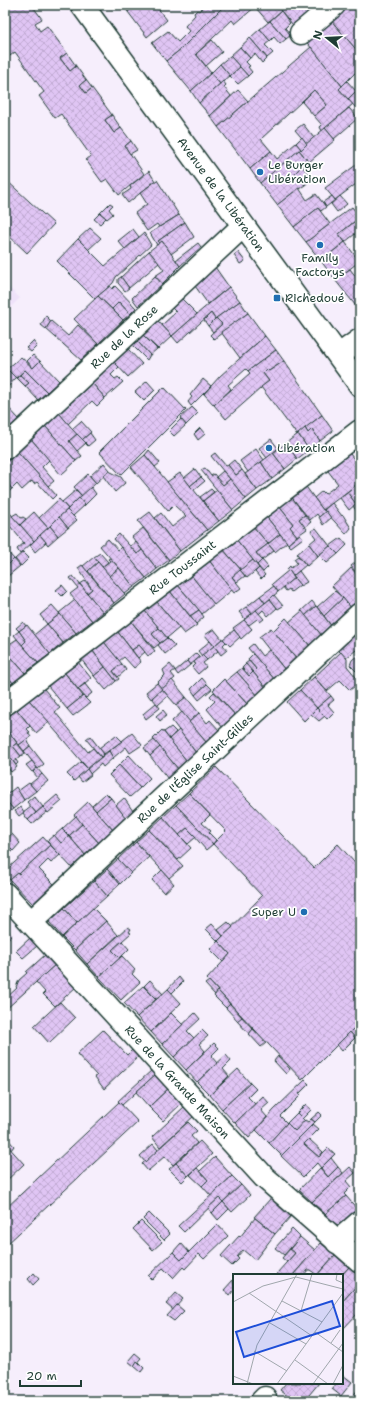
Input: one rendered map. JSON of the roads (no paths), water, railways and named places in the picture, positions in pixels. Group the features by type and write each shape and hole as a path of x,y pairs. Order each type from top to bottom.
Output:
{"street":[{"name":"Avenue de la Libération","path":"82,5 360,385"},
{"path":"301,33 334,5"},
{"name":"Rue de la Rose","path":"5,448 243,226"},
{"path":"339,356 360,340"},
{"name":"Rue Toussaint","path":"5,704 360,431"},
{"name":"Rue de l'Église Saint-Gilles","path":"31,922 360,614"},
{"name":"Rue de la Grande Maison","path":"5,894 264,1177 360,1261"},
{"path":"337,1242 360,1222"}],"place":[{"name":"Le Burger Libération","path":"260,172"},
{"name":"Family Factorys","path":"320,245"},
{"name":"Richedoué","path":"277,298"},
{"name":"Libération","path":"269,448"},
{"name":"Super U","path":"304,912"}]}
